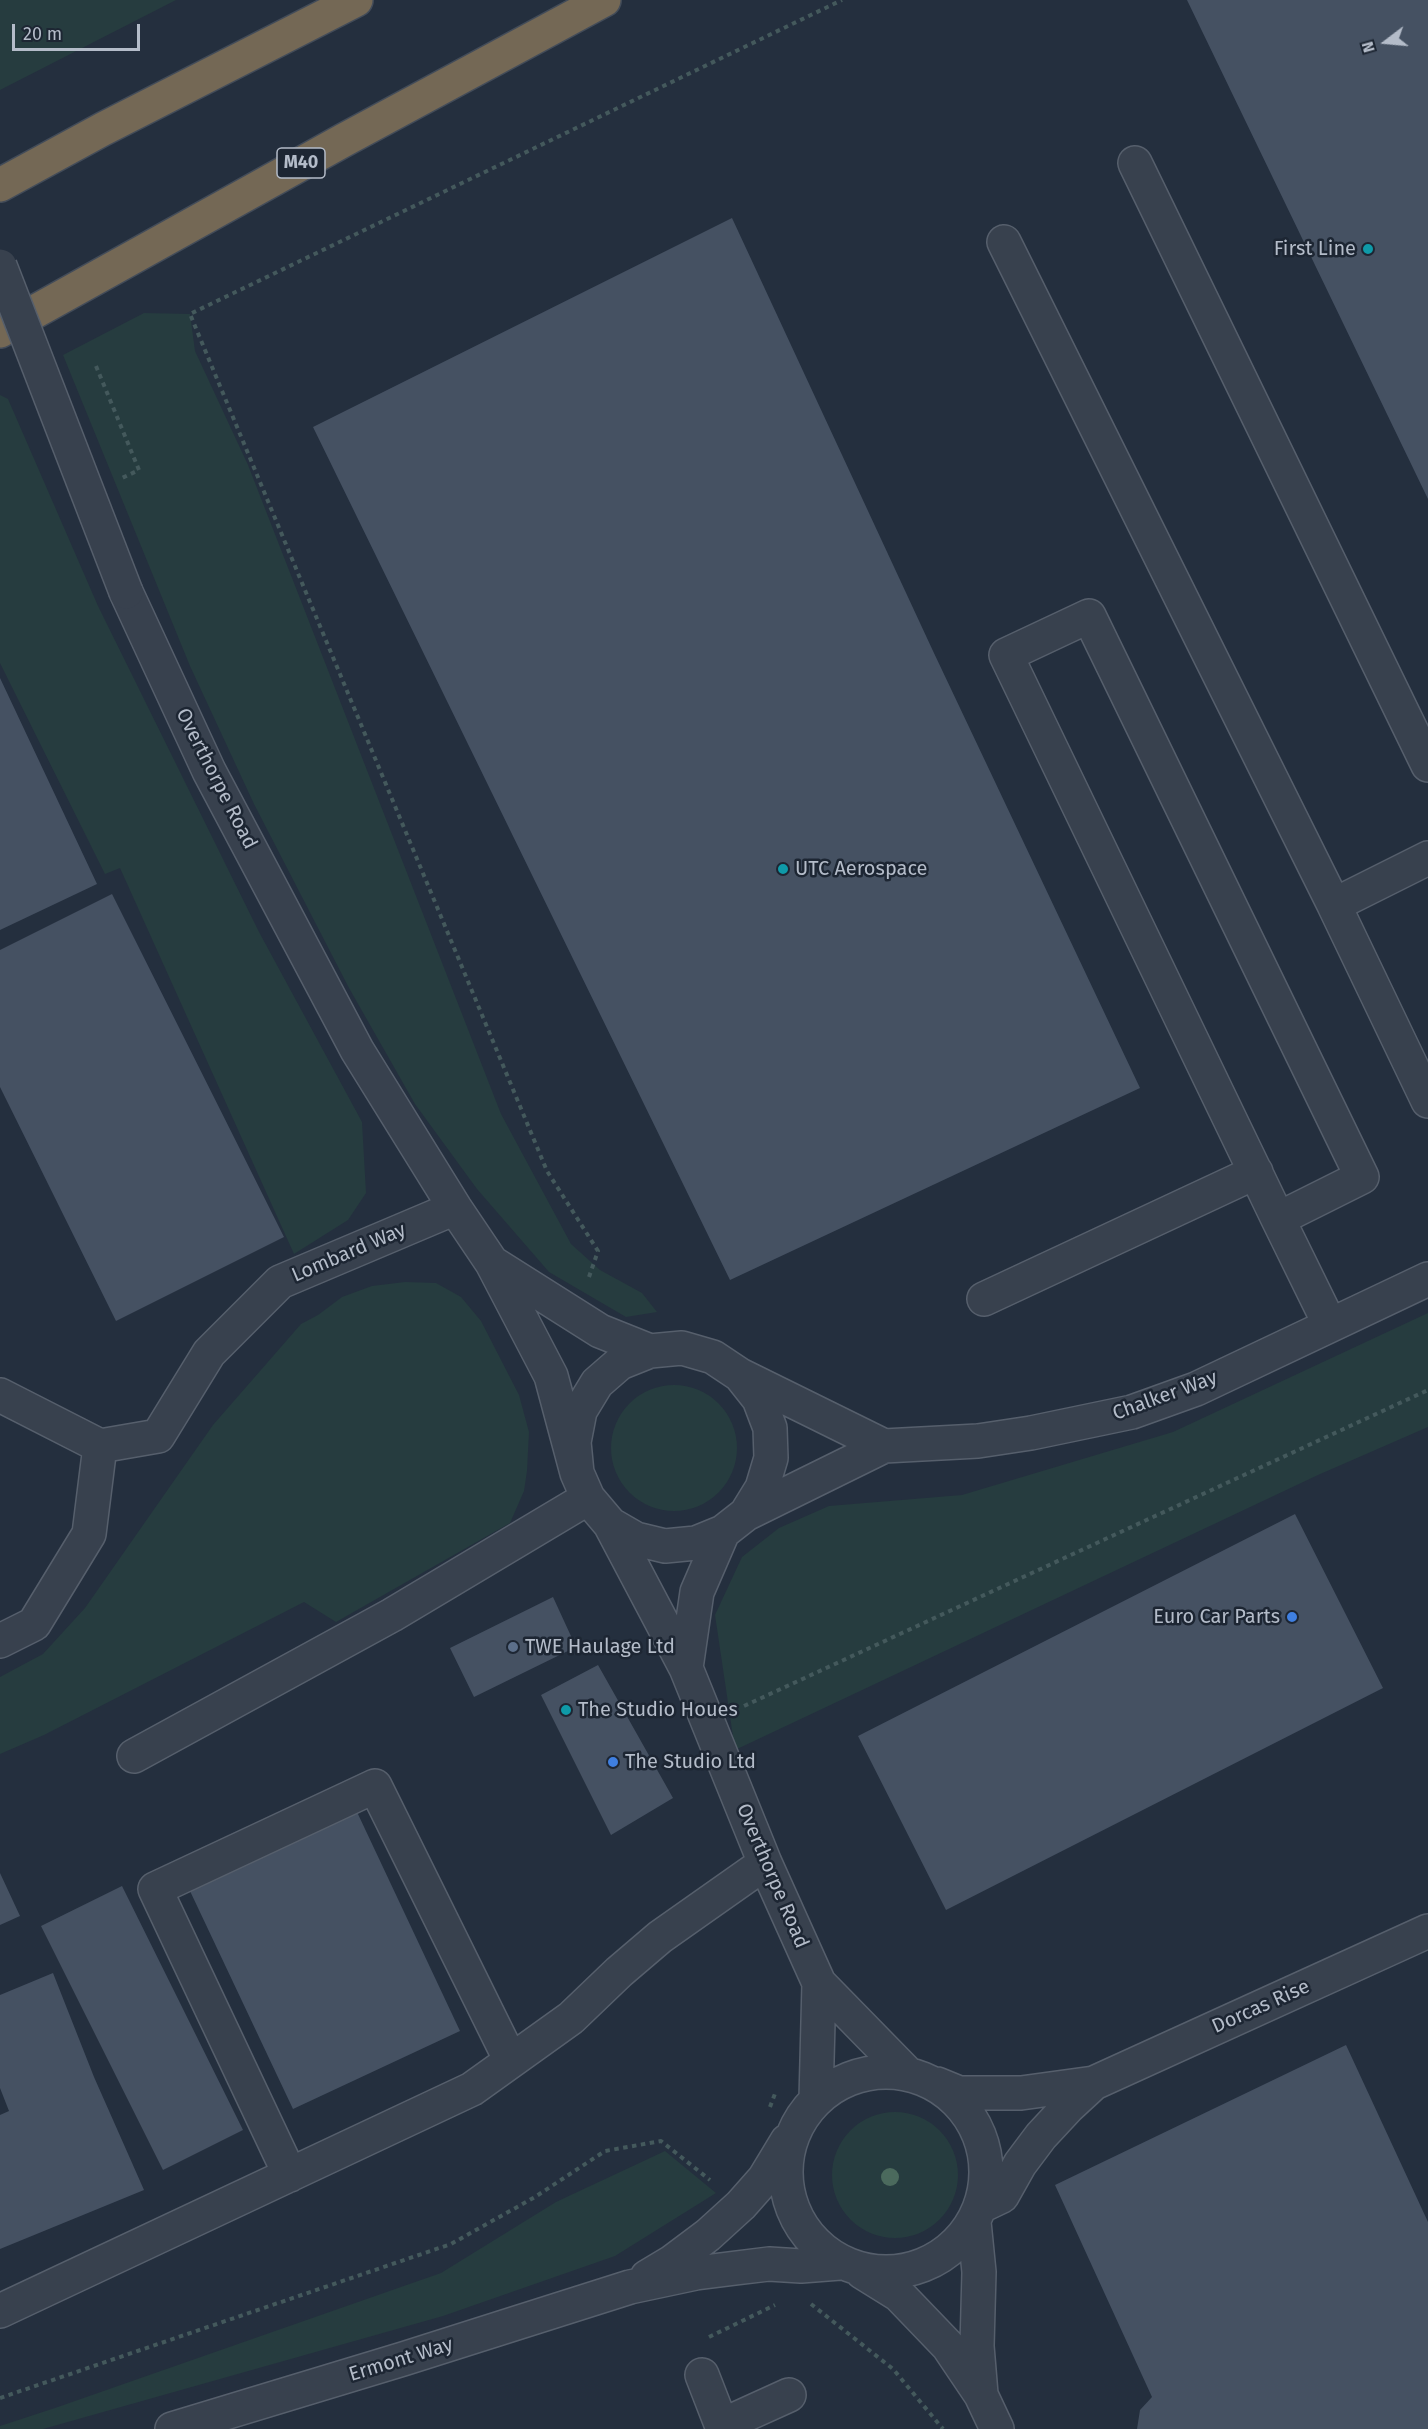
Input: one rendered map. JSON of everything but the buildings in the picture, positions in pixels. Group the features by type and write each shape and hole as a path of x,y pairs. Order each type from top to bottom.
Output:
{"highway":[{"path":"0,185 103,129 356,0"},
{"name":"M40","path":"0,331 334,145 604,0"}],"street":[{"path":"1135,162 1428,765"},
{"path":"1004,242 1334,905 1428,1101"},
{"name":"Overthorpe Road","path":"0,266 126,592 209,771 357,1050 455,1208 492,1263 551,1376 583,1486"},
{"path":"1278,1219 1362,1177 1089,616 1006,655 1278,1219 1330,1325"},
{"path":"1334,905 1428,858"},
{"path":"984,1299 1256,1172"},
{"name":"Lombard Way","path":"100,1446 158,1436 209,1353 280,1282 455,1208"},
{"name":"Overthorpe Road","path":"492,1263 600,1330 650,1351"},
{"name":"Chalker Way","path":"735,1523 884,1446 978,1441 1031,1433 1132,1412 1196,1389 1428,1279"},
{"path":"682,1348 713,1357 740,1375 759,1399 770,1428 771,1458 762,1488 735,1523 696,1543 665,1546 636,1539 610,1524 583,1486 574,1442 580,1411 597,1383 620,1363 650,1351 682,1348"},
{"name":"Chalker Way","path":"740,1375 884,1446"},
{"path":"0,1395 100,1446 89,1534 34,1624 0,1641"},
{"path":"134,1756 392,1615 583,1486"},
{"name":"Overthorpe Road","path":"686,1668 697,1592 735,1523"},
{"name":"Overthorpe Road","path":"610,1524 686,1668 765,1863 819,1983 916,2076"},
{"path":"290,2175 155,1889 375,1785 511,2061"},
{"path":"0,2311 472,2089 571,2018 660,1937 765,1863"},
{"name":"Dorcas Rise","path":"916,2076 959,2093 1022,2093 1094,2083 1427,1935"},
{"name":"Overthorpe Road","path":"807,2110 819,1983"},
{"path":"981,2395 977,2346 979,2272 977,2214 986,2176 983,2145 970,2117 950,2094 916,2076 883,2072 858,2075 836,2085 807,2110 787,2152 786,2184 795,2216 814,2243 899,2295 917,2312 948,2346 981,2395 997,2429"},
{"name":"Dorcas Rise","path":"977,2214 1002,2196 1020,2164 1041,2136 1094,2083"},
{"name":"Ermont Way","path":"630,2287 672,2262 708,2235 741,2205 764,2180 807,2110"},
{"path":"849,2266 884,2274 911,2271 936,2260 958,2244 977,2214"},
{"name":"Ermont Way","path":"172,2429 392,2363 630,2287 696,2273 769,2264 849,2266"},
{"path":"702,2375 723,2427 789,2395"}],"path":[{"path":"576,1315 598,1251 547,1171 189,314 842,0"},
{"path":"96,366 139,471 118,479"},
{"path":"708,1724 1428,1390"},
{"path":"767,2115 778,2086"},
{"path":"0,2398 451,2244 536,2197 605,2151 661,2141 741,2205"},
{"path":"769,2264 797,2294 893,2369 943,2429"},
{"path":"702,2375 691,2346 776,2304"}],"green space":[{"path":"0,0 176,0 0,90"},
{"path":"144,313 190,314 195,351 248,465 501,1114 571,1244 600,1270 642,1293 657,1312 626,1317 549,1272 477,1189 415,1104 349,988 254,804 190,666 63,355"},
{"path":"0,395 8,399 98,606 259,932 362,1122 366,1193 348,1220 294,1254 120,868 105,874 0,663"},
{"path":"405,1282 436,1283 461,1297 481,1321 519,1395 529,1432 527,1471 524,1491 510,1523 336,1622 304,1602 44,1735 0,1754 0,1677 43,1654 85,1608 213,1425 301,1324 318,1315 342,1297 372,1286"},
{"path":"1428,1313 1428,1427 1318,1475 735,1750 715,1615 742,1557 779,1528 829,1506 962,1495 1173,1432"},
{"path":"674,1385 698,1390 718,1404 732,1424 737,1448 732,1472 718,1492 698,1506 674,1511 650,1506 630,1492 616,1472 611,1448 616,1424 630,1404 650,1390"},
{"path":"895,2112 919,2117 939,2131 953,2151 958,2175 953,2199 939,2219 919,2233 895,2238 871,2233 851,2219 837,2199 832,2175 837,2151 851,2131 871,2117"},
{"path":"665,2151 716,2193 615,2256 443,2316 43,2429 0,2429 0,2426 441,2273 556,2202"}],"place":[{"name":"First Line","path":"1368,249"},
{"name":"UTC Aerospace","path":"783,869"},
{"name":"Euro Car Parts","path":"1292,1617"},
{"name":"TWE Haulage Ltd","path":"513,1647"},
{"name":"The Studio Houes","path":"566,1710"},
{"name":"The Studio Ltd","path":"613,1762"}]}
